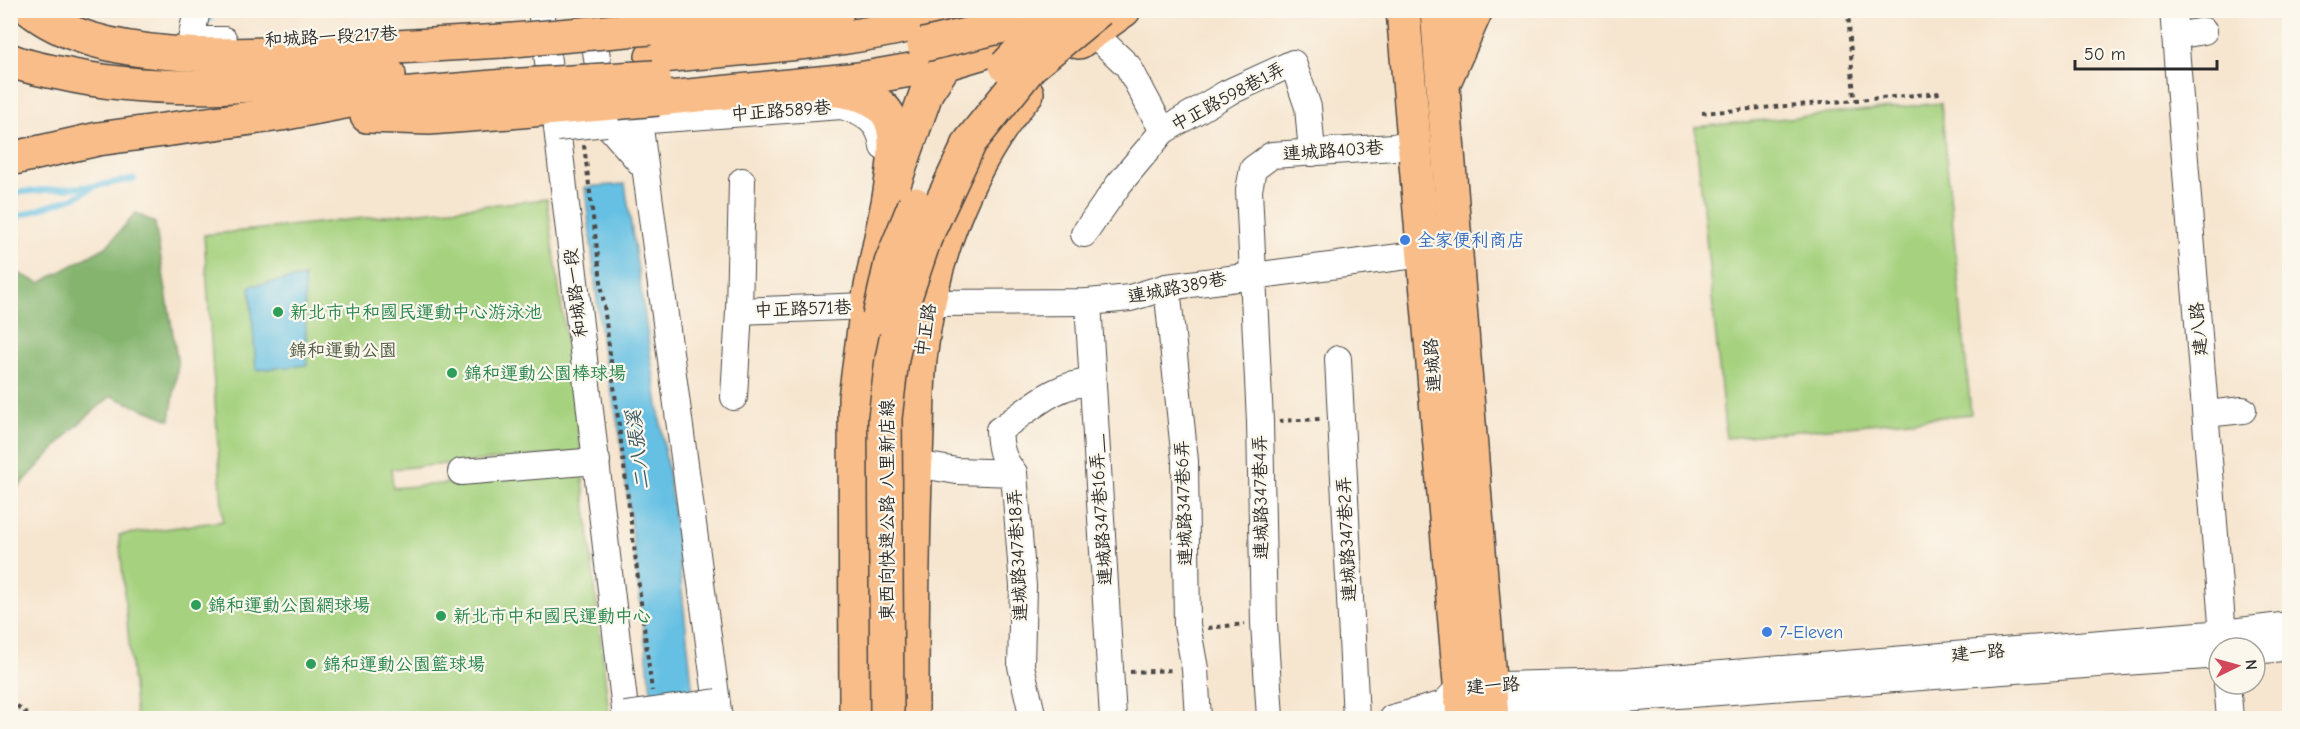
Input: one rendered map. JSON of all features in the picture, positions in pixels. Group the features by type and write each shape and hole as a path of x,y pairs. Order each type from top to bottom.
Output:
{"main road":[{"path":"31,10 41,19 84,37 152,52 204,55 502,41 838,10"},
{"path":"10,159 98,139 281,114 365,98 758,70 852,59 1026,21 1056,10"},
{"name":"東西向快速公路 八里新店線","path":"866,718 865,409 874,340 891,262 916,201 946,142 977,99 1056,10"},
{"name":"連城路","path":"1437,10 1443,84 1472,704"},
{"path":"1443,84 1476,10"},
{"path":"987,11 1013,42"},
{"path":"10,60 75,77 123,84 177,87 325,80 652,57 856,36 987,11"},
{"path":"856,718 855,398 867,306 894,187 927,91 987,11"},
{"name":"連城路","path":"1400,16 1415,142 1423,254 1472,704"},
{"path":"281,114 429,118 803,86 945,64 1013,42 1107,17"},
{"name":"東西向快速公路 八里新店線","path":"885,718 885,418 892,360 904,300 925,238 970,142 1031,66 1107,17"},
{"name":"中正路","path":"912,718 912,539 920,359 943,248 962,192 1015,108 1071,48 1107,17"},
{"name":"中正路","path":"885,718 878,437 886,349 907,253 935,191 986,108 1015,72 1013,42"},
{"path":"803,86 859,94 880,106 893,119 896,130 894,187 907,253"},
{"path":"962,192 986,108"}],"street":[{"name":"和城路一段217巷","path":"197,10 191,40 275,41 541,18 717,10"},
{"name":"建八路","path":"2173,10 2221,636"},
{"path":"599,16 606,123 645,168"},
{"path":"1107,17 1128,66 1163,130"},
{"name":"和城路一段","path":"541,18 557,129 597,461 625,717"},
{"path":"2175,36 2204,31"},
{"name":"中正路598巷1弄","path":"1084,234 1119,184 1163,130 1227,93 1293,63 1308,107 1312,153"},
{"name":"中正路589巷","path":"557,129 606,123 842,106 861,112 874,123 883,137 894,187"},
{"path":"625,717 718,710 639,121"},
{"name":"連城路403巷","path":"1253,275 1249,190 1253,169 1272,155 1415,142"},
{"path":"734,397 740,311 742,181"},
{"name":"連城路389巷","path":"930,303 1088,302 1130,298 1167,287 1423,254"},
{"name":"連城路347巷4弄","path":"1253,275 1260,422 1264,623 1270,718"},
{"name":"連城路347巷6弄","path":"1167,287 1185,461 1187,625 1195,669 1198,718"},
{"name":"連城路347巷16弄＿","path":"1088,302 1113,718"},
{"name":"中正路571巷","path":"740,311 867,306"},
{"name":"連城路347巷2弄","path":"1338,359 1356,718"},
{"name":"連城路347巷18弄","path":"1032,710 1021,666 1023,586 1014,472 1004,461 1000,449 999,430 1054,391 1071,383 1092,382"},
{"path":"2206,414 2243,410"},
{"path":"461,472 597,461"},
{"path":"916,464 957,471 1014,472"},
{"name":"建一路","path":"2252,636 2289,625"},
{"name":"建一路","path":"1392,718 1624,682 2207,646"},
{"path":"2267,650 2289,647"},
{"path":"2228,696 2230,718"}],"path":[{"path":"1848,10 1854,98"},
{"path":"1702,113 1941,93"},
{"path":"583,135 652,697"},
{"path":"1260,422 1341,418"},
{"path":"1187,625 1202,628 1264,623"},
{"path":"1110,662 1125,672 1195,669"},
{"path":"10,700 32,718"}],"green space":[{"path":"1941,103 1971,414 1726,438 1695,127"},
{"name":"錦和運動公園","path":"547,199 581,452 391,469 393,488 582,472 609,714 573,718 136,718 119,535 223,521 204,235"},
{"path":"136,213 155,223 178,365 170,420 111,396 73,429 11,495 11,270 40,283 106,247"}],"water":[{"name":"二八張溪","path":"625,184 673,506 693,694 652,699 620,434 602,346 585,187"},
{"name":"新北市中和國民運動中心游泳池","path":"304,277 307,365 256,370 250,286"}],"waterway":[{"path":"210,19 214,10"},
{"path":"10,219 76,197 95,186 134,179"},
{"path":"10,193 93,186"}],"place":[{"name":"全家便利商店","path":"1405,240"},
{"name":"新北市中和國民運動中心游泳池","path":"278,312"},
{"name":"錦和運動公園棒球場","path":"452,373"},
{"name":"錦和運動公園網球場","path":"196,605"},
{"name":"新北市中和國民運動中心","path":"441,616"},
{"name":"7-Eleven","path":"1767,632"},
{"name":"錦和運動公園籃球場","path":"311,664"}]}
